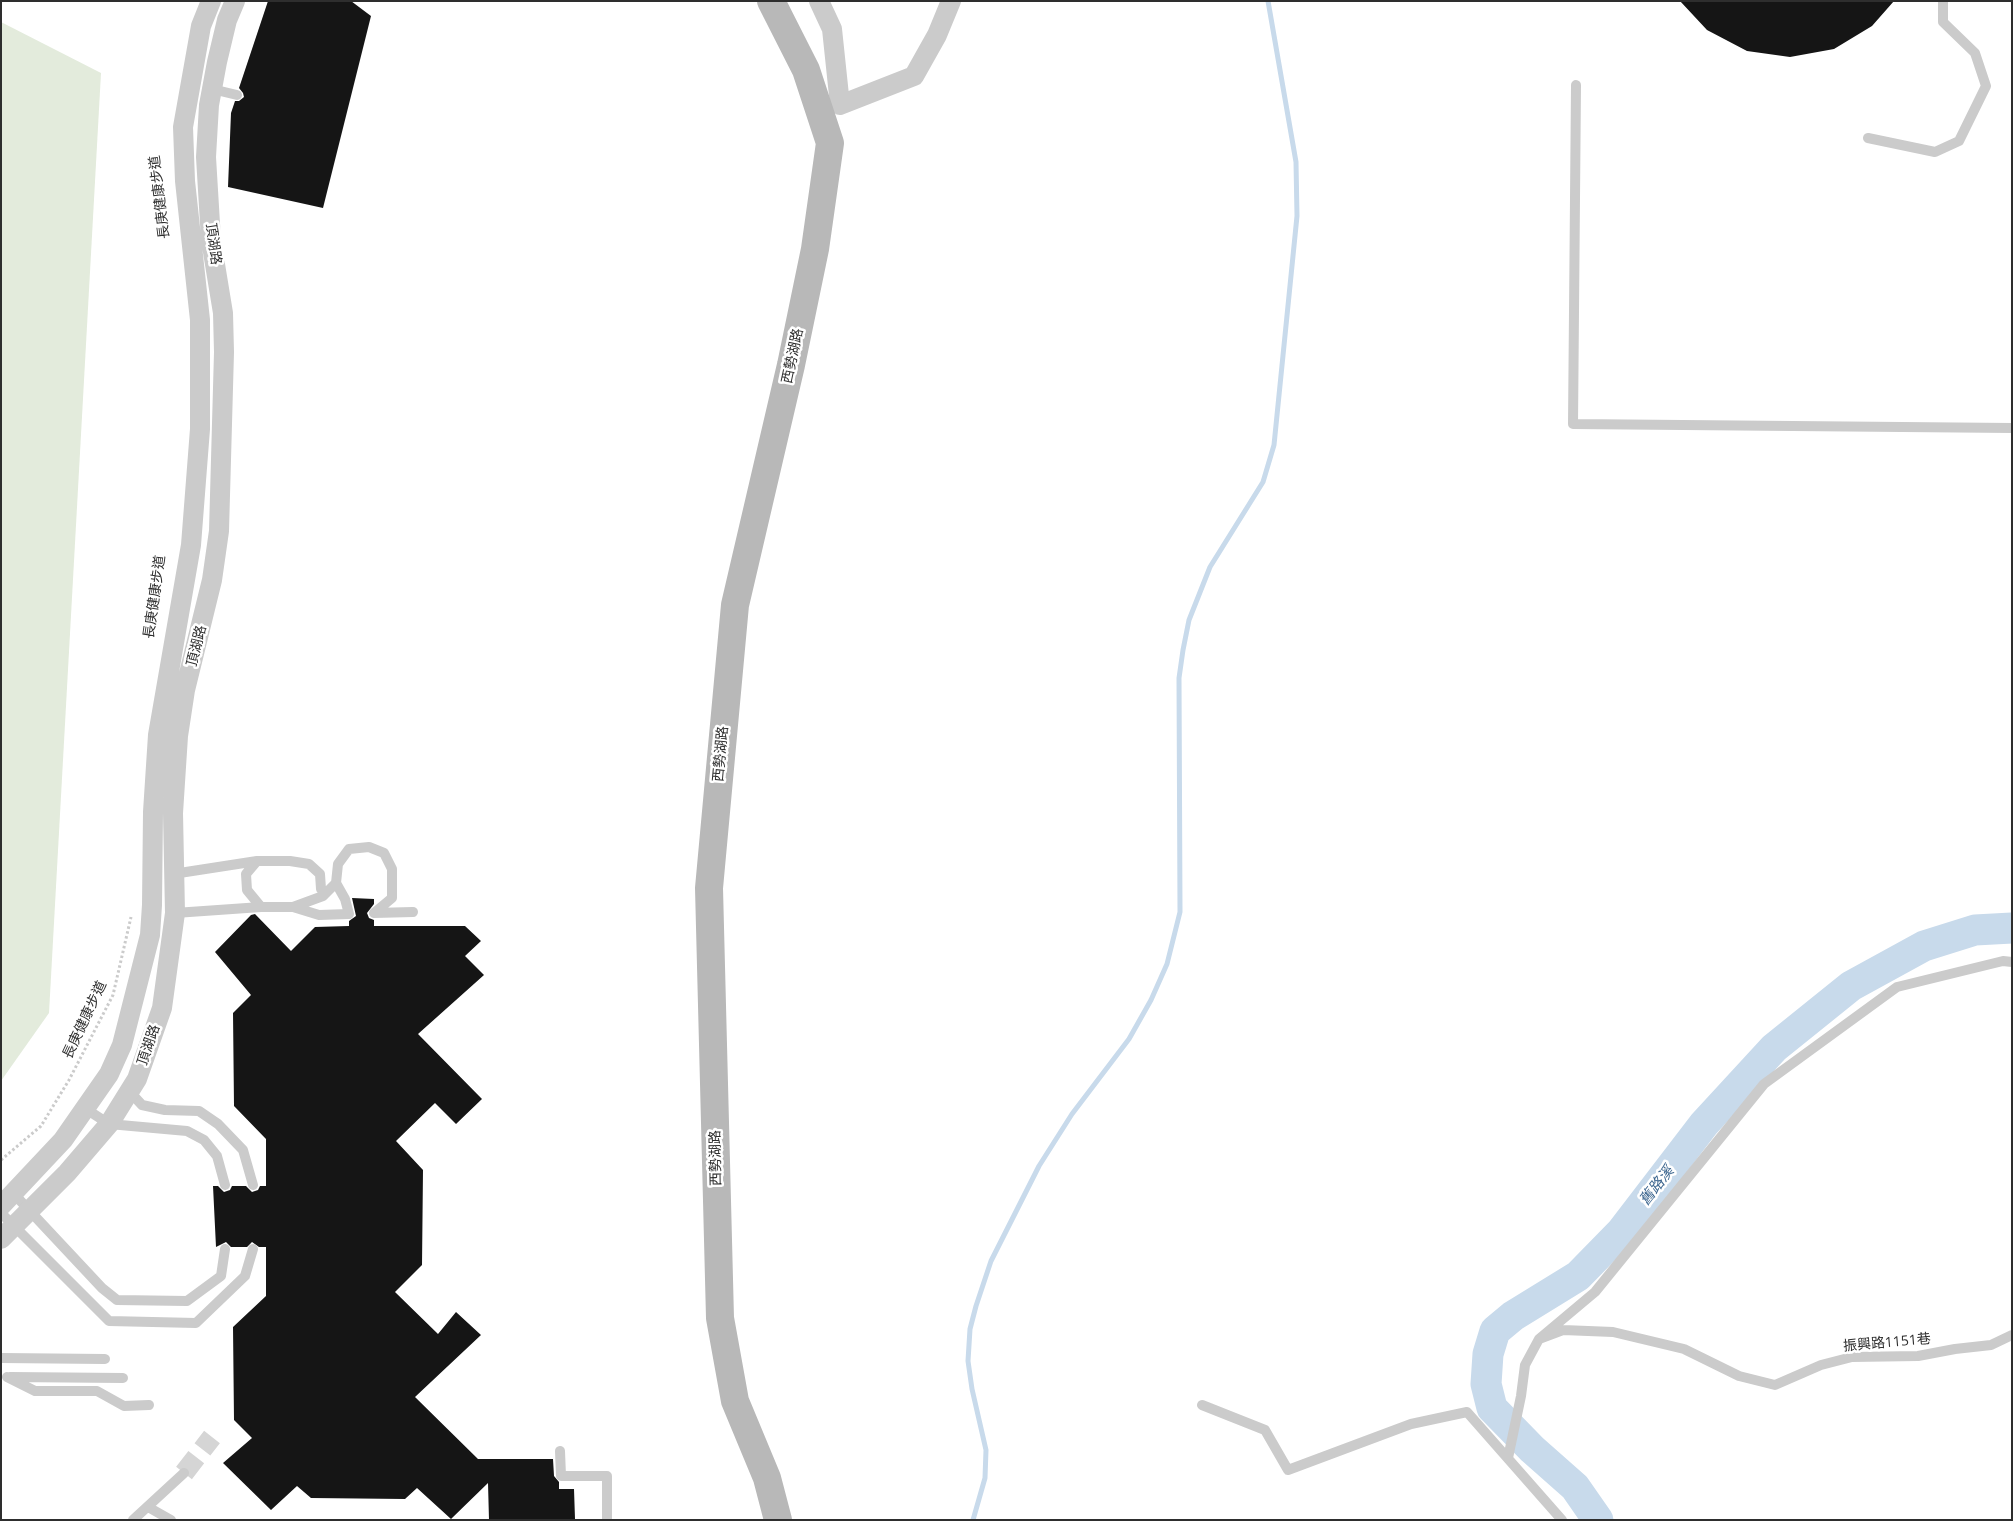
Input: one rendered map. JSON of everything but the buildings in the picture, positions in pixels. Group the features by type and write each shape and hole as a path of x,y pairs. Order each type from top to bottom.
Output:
{"street":[{"name":"頂湖路","path":"8,1200 42,1166 86,1109 109,1074 122,1045 150,935 153,812 158,735 191,545 200,429 200,320 185,181 182,127 201,26 211,1"},
{"name":"頂湖路","path":"6,1226 30,1211 67,1173 109,1124 130,1092 150,1045 162,1008 175,913 173,814 178,736 185,690 212,580 219,531 224,352 223,313 211,240 206,157 212,88 227,20 235,1"},
{"name":"西勢湖路","path":"771,1 806,70 830,143 815,250 791,365 735,605 709,888 720,1318 735,1401 767,1478 778,1520"},
{"path":"818,1 832,29 840,105 914,76 937,35 951,1"}],"lane":[{"path":"1868,138 1936,152 1959,141 1986,86 1975,53 1943,22 1943,1"},
{"path":"1576,85 1572,424 2012,428"},
{"path":"212,88 237,95"},
{"path":"175,913 261,907 293,907 319,915 349,914 345,900 336,883 338,864 349,849 369,847 384,853 392,869 392,898 374,914 413,912"},
{"path":"173,874 257,861 290,861 310,864 320,874 321,889"},
{"path":"257,861 246,874 247,890 261,907"},
{"path":"293,907 322,896 336,883"},
{"path":"1508,1458 1521,1396 1525,1365 1539,1339 1595,1292 1764,1084 1897,987 2003,961 2012,962"},
{"path":"130,1092 142,1105 165,1110 199,1111 218,1124 242,1150 253,1185"},
{"path":"86,1109 109,1124 187,1131 204,1140 217,1156 225,1185"},
{"path":"8,1200 30,1211 102,1288 117,1300 187,1301 221,1276 225,1248"},
{"path":"6,1226 109,1321 196,1324 245,1276 253,1249"},
{"name":"振興路1151巷","path":"1539,1339 1564,1330 1613,1332 1684,1349 1739,1376 1775,1385 1821,1365 1852,1357 1918,1356 1955,1348 1991,1345 2012,1335"},
{"path":"1,1358 105,1359"},
{"path":"4,1377 123,1378"},
{"path":"4,1377 35,1391 98,1391 124,1406 149,1405"},
{"path":"1202,1405 1265,1430 1288,1470 1411,1424 1466,1412 1562,1520"},
{"path":"560,1452 560,1476 607,1476 607,1520"},
{"path":"133,1520 184,1473"},
{"path":"148,1507 171,1520"}],"path":[{"name":"長庚健康步道","path":"1,1160 41,1126 68,1080 113,994 132,914"}],"green space":[{"path":"1,22 101,73 49,1013 1,1081"}],"waterway":[{"path":"973,1520 985,1478 986,1450 972,1389 968,1361 970,1329 976,1306 991,1261 1039,1166 1072,1114 1129,1039 1151,1000 1167,964 1180,912 1179,678 1189,620 1210,567 1263,482 1274,445 1297,216 1296,162 1268,1"},
{"name":"舊路溪","path":"1598,1520 1575,1487 1532,1449 1492,1408 1486,1384 1488,1354 1495,1331 1513,1316 1578,1276 1622,1231 1704,1124 1774,1048 1851,986 1924,946 1975,930 2012,928"}],"tunnel":[{"path":"184,1473 212,1437"}]}
